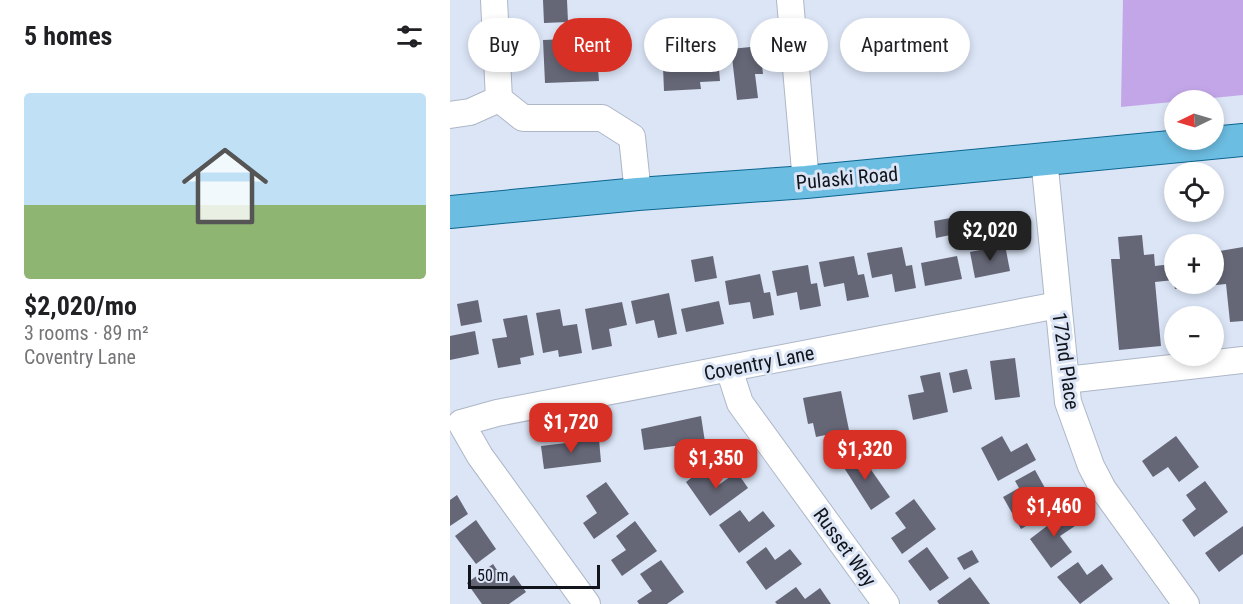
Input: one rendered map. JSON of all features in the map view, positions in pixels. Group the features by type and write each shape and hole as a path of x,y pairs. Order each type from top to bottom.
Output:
{"main road":[{"name":"Pulaski Road","path":"450,212 638,194 806,182 1243,140"}],"street":[{"path":"495,0 499,99 523,118 602,118 632,137 638,194"},
{"path":"790,0 806,182"},
{"path":"450,115 470,112 499,99"},
{"name":"172nd Place","path":"1044,158 1068,402 1091,466 1103,489 1186,604"},
{"name":"Coventry Lane","path":"587,604 480,456 461,423 497,413 1058,305"},
{"path":"1066,380 1243,360"},
{"name":"Russet Way","path":"729,369 740,403 886,604"}],"shaded area":[{"path":"1123,0 1243,0 1243,95 1224,97 1224,90 1164,90 1164,103 1121,107"}],"building":[{"path":"543,0 567,0 568,18 552,18 552,23 544,23"},
{"path":"543,40 552,40 552,72 598,72 599,81 545,83"},
{"path":"750,47 750,72 763,72 763,74 755,74 758,98 737,100 734,72 738,72 738,48"},
{"path":"663,72 719,72 720,81 700,82 701,89 664,91"},
{"path":"956,217 960,233 936,238 934,221"},
{"path":"1142,235 1144,255 1154,254 1155,266 1164,265 1164,281 1155,282 1161,346 1119,350 1111,259 1120,259 1118,237"},
{"path":"1005,245 1010,271 975,278 970,252"},
{"path":"902,247 906,266 912,265 916,288 895,292 892,274 872,278 867,253"},
{"path":"1243,247 1243,321 1230,322 1226,284 1224,284 1224,250"},
{"path":"713,256 717,278 695,282 691,260"},
{"path":"854,256 858,275 864,274 869,297 847,301 844,283 824,287 819,262"},
{"path":"957,256 962,279 925,286 921,263"},
{"path":"808,265 811,284 817,283 821,306 800,310 797,292 777,296 772,271"},
{"path":"760,274 764,293 770,292 774,315 753,319 750,302 729,305 725,281"},
{"path":"669,293 677,334 658,338 654,320 636,324 631,301"},
{"path":"478,300 482,322 461,326 457,304"},
{"path":"719,301 724,324 686,332 681,309"},
{"path":"622,302 627,325 609,329 612,346 592,350 585,309"},
{"path":"560,309 563,326 577,324 582,353 559,357 558,350 543,353 536,313"},
{"path":"527,315 534,355 520,358 521,364 498,368 492,339 507,337 503,319"},
{"path":"475,331 479,354 450,360 450,336"},
{"path":"1015,358 1020,397 995,400 990,361"},
{"path":"967,369 972,389 953,393 949,373"},
{"path":"940,372 948,412 913,420 908,395 924,392 920,376"},
{"path":"841,391 849,430 816,437 813,423 808,424 803,398"},
{"path":"701,416 705,442 644,450 641,429"},
{"path":"1002,436 1011,452 1027,443 1036,460 998,481 981,448"},
{"path":"1176,436 1199,467 1179,482 1168,467 1153,477 1142,461"},
{"path":"599,439 601,462 544,469 541,446"},
{"path":"858,451 890,497 871,510 841,463"},
{"path":"704,468 717,486 737,472 748,488 710,516 686,482"},
{"path":"1035,470 1045,488 1031,496 1043,516 1021,529 1003,497 1019,488 1015,481"},
{"path":"1205,481 1228,512 1194,537 1182,520 1196,509 1186,495"},
{"path":"606,482 629,514 594,539 583,523 597,513 586,496"},
{"path":"457,495 468,514 450,526 450,500"},
{"path":"914,499 936,529 902,554 891,538 906,528 895,513"},
{"path":"1062,508 1075,526 1060,536 1072,552 1051,568 1030,539 1047,526 1043,522"},
{"path":"740,510 749,522 763,511 775,526 739,553 719,525"},
{"path":"476,520 496,549 476,564 455,536"},
{"path":"635,521 657,551 622,576 611,560 626,550 616,536"},
{"path":"1243,526 1243,554 1219,572 1205,553"},
{"path":"766,547 775,560 790,549 802,564 766,590 746,562"},
{"path":"927,547 949,578 930,591 908,561"},
{"path":"972,550 979,562 964,570 957,558"},
{"path":"661,560 684,592 667,604 639,604 637,601 652,591 640,574"},
{"path":"1078,562 1087,575 1102,564 1113,579 1080,604 1057,577"},
{"path":"493,564 505,582 514,575 526,592 509,604 482,604 467,583"},
{"path":"970,577 990,604 939,604 937,601"},
{"path":"796,587 805,599 820,588 831,604 777,604 775,602"}]}
